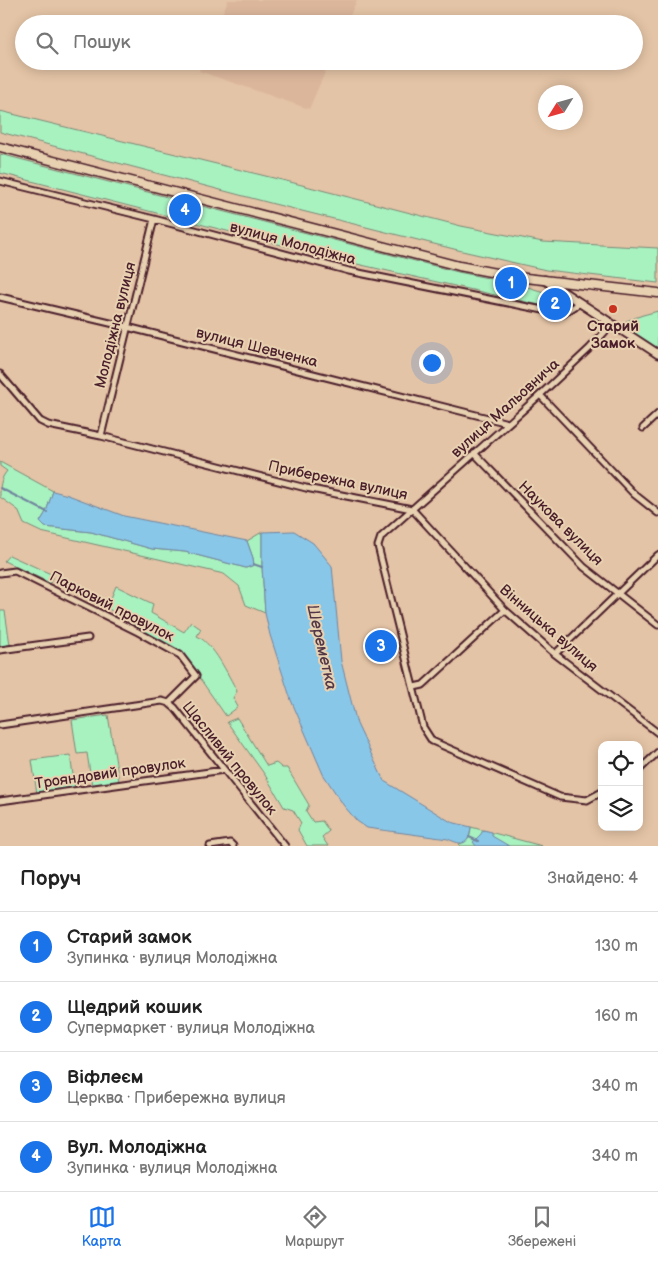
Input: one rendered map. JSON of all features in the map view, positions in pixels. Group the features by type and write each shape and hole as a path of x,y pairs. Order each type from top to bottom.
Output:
{"main road":[{"path":"0,147 459,266 517,277 658,293"}],"street":[{"name":"вулиця Молодіжна","path":"0,181 349,271 563,314 578,302"},
{"name":"Молодіжна вулиця","path":"101,436 154,220"},
{"path":"545,280 658,354"},
{"name":"вулиця Шевченка","path":"0,297 508,423"},
{"name":"вулиця Мальовнича","path":"412,509 540,395 590,348 612,324"},
{"name":"Прибережна вулиця","path":"0,374 40,421 48,424 306,488 412,509"},
{"path":"540,395 634,494 658,512"},
{"path":"643,428 658,414"},
{"name":"Наукова вулиця","path":"474,453 584,567 658,626"},
{"name":"Прибережна вулиця","path":"412,509 381,537 378,546 424,727 432,741 560,797 587,800 598,794"},
{"name":"Вінницька вулиця","path":"412,509 505,610 555,654 658,733"},
{"path":"555,654 658,555"},
{"name":"Парковий провулок","path":"0,573 15,571 180,655 196,676 169,703"},
{"path":"414,687 423,685 505,610"},
{"path":"0,650 88,638"},
{"name":"Щасливий провулок","path":"0,725 162,702 169,703 175,708 285,846"},
{"path":"643,766 658,752"},
{"name":"Трояндовий провулок","path":"0,801 224,770"},
{"path":"210,846 230,843 232,846"}],"shaded area":[{"path":"228,0 357,0 350,15 222,15"},
{"path":"199,70 326,70 309,109"}],"green space":[{"path":"0,111 461,226 543,242 658,248 658,283 546,270 274,204 0,132"},
{"path":"0,154 458,272 518,284 547,293 544,306 348,262 0,173"},
{"path":"658,311 658,354 622,330 626,321"},
{"path":"0,462 53,491 46,512 40,522 45,527 91,532 152,549 185,552 246,568 254,565 247,541 262,532 265,613 246,605 239,586 224,574 41,532 24,524 18,510 0,497 0,486 7,471 0,466"},
{"path":"9,555 53,575 50,583 4,561"},
{"path":"116,586 153,604 151,613 184,632 191,622 201,629 197,636 215,653 225,669 237,691 233,698 238,707 226,716 194,670 177,651 107,608"},
{"path":"0,611 5,611 10,645 0,646"},
{"path":"108,715 119,782 92,786 87,753 77,754 72,720"},
{"path":"237,718 267,766 276,763 282,768 287,768 309,805 306,811 313,822 322,821 329,831 322,837 328,846 307,846 298,830 301,823 293,810 284,807 265,775 227,722"},
{"path":"70,755 75,788 37,794 32,760"},
{"path":"471,827 542,846 461,846 459,844 469,838"}],"water":[{"path":"53,491 124,516 247,541 254,565 246,568 185,552 152,549 91,532 45,527 40,522 46,512"},
{"path":"294,531 313,543 332,566 341,661 357,724 384,781 451,822 471,827 467,841 458,843 448,839 367,828 357,821 344,806 323,774 291,700 270,635 265,613 262,532"},
{"path":"483,830 492,832 492,836 509,846 476,846 473,842"}],"waterway":[{"name":"Шереметка","path":"0,488 47,512"},
{"name":"Шереметка","path":"253,564 262,567"},
{"name":"Шереметка","path":"469,837 478,841"}],"place":[{"name":"Вул. Молодіжна","path":"185,210"},
{"name":"Старий замок","path":"511,283"},
{"name":"Щедрий кошик","path":"555,304"},
{"name":"Старий Замок","path":"613,309"},
{"name":"Віфлеєм","path":"381,646"}]}
